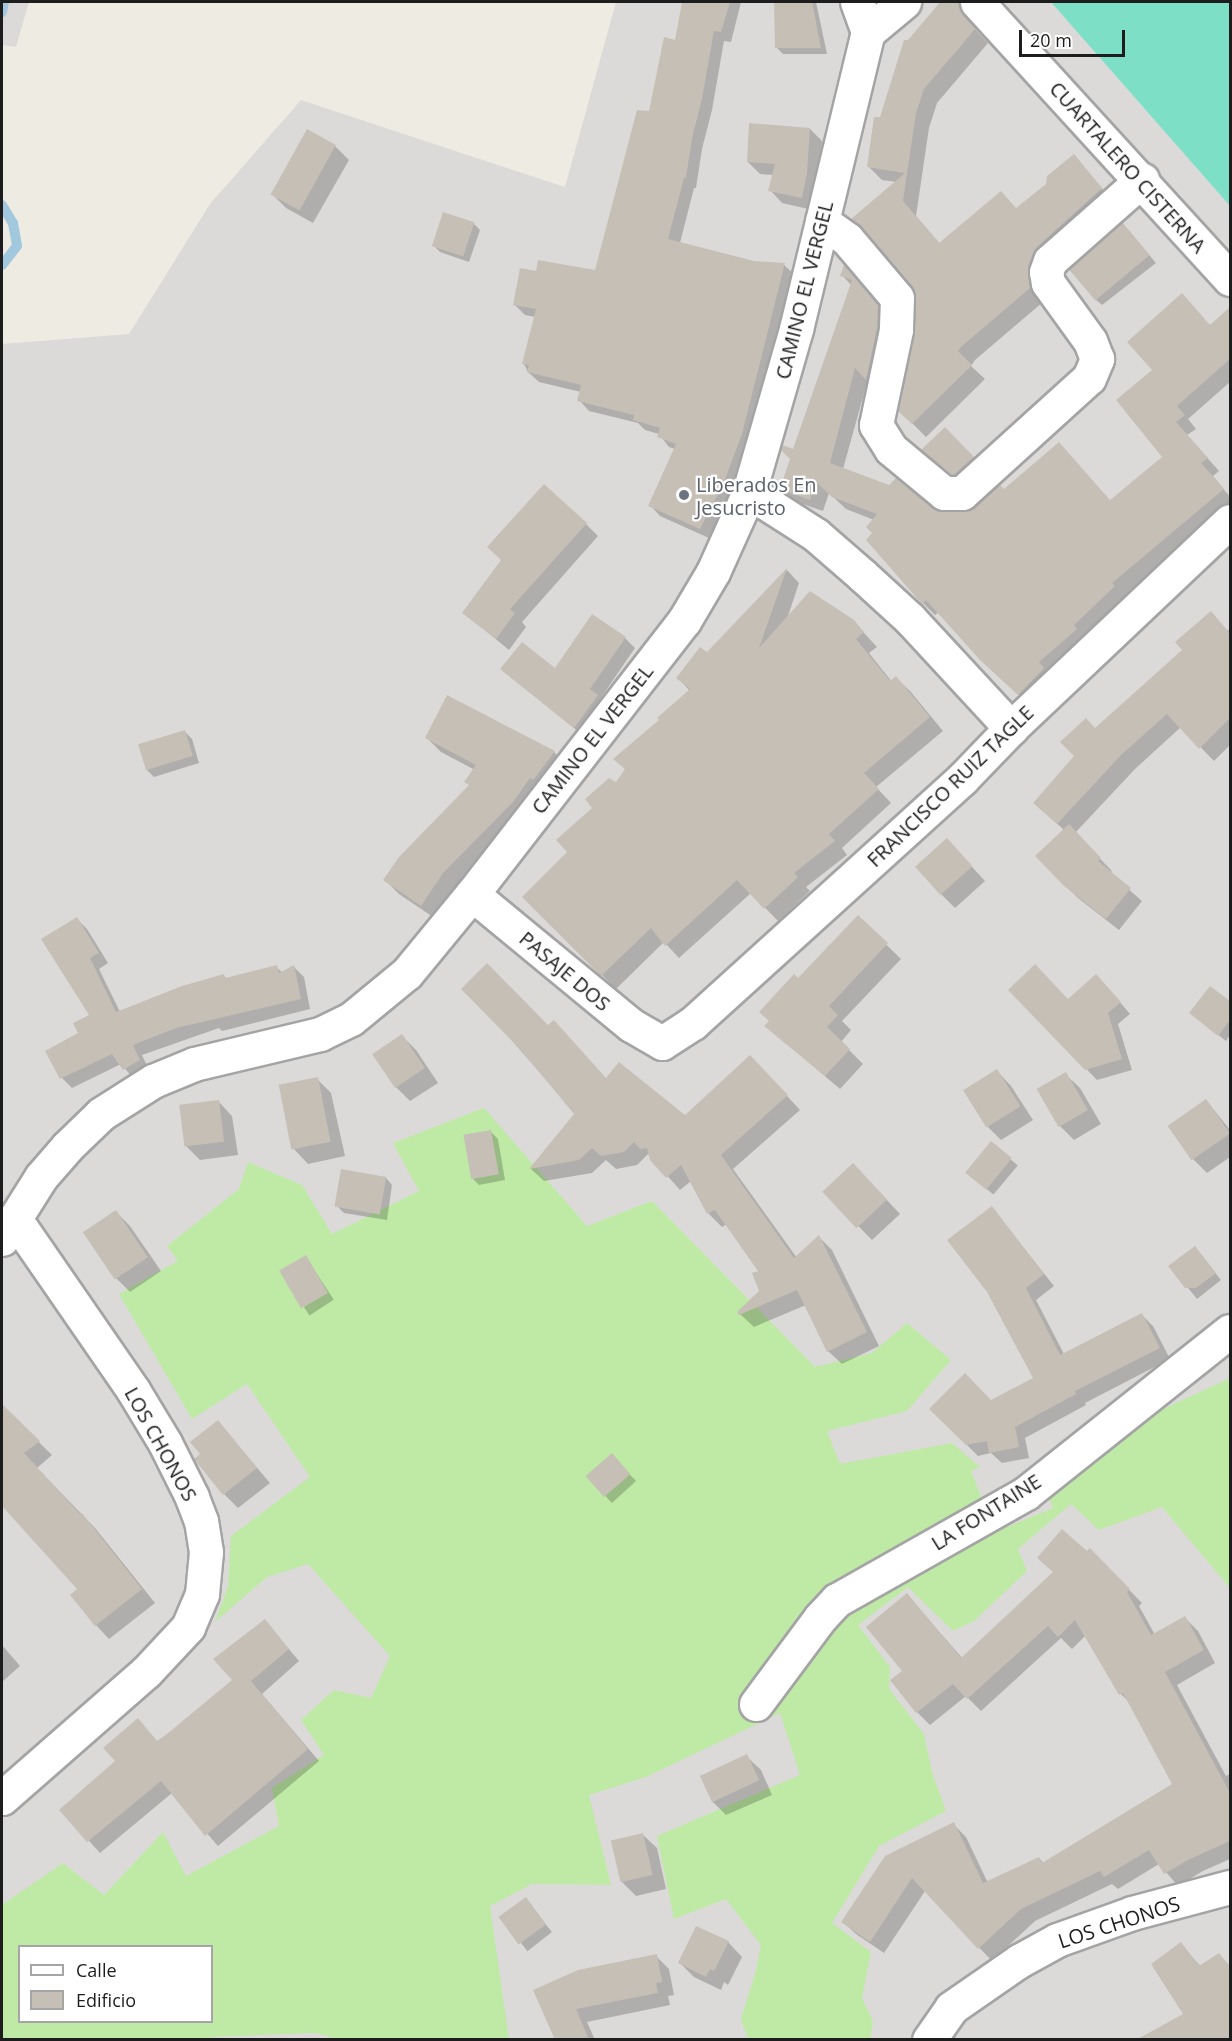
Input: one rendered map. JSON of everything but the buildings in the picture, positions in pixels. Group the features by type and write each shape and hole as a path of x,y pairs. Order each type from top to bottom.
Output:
{"street":[{"path":"857,2 868,32 904,2"},
{"name":"CUARTALERO CISTERNA","path":"977,2 1230,279"},
{"name":"CAMINO EL VERGEL","path":"8,1229 41,1177 67,1147 101,1114 153,1081 194,1064 320,1034 351,1019 407,973 472,894 684,621 713,572 749,492 796,329 868,32"},
{"path":"822,221 847,239 897,298 896,330 876,425 891,448 944,493 963,493 1089,378 1097,359 1090,341 1048,283 1046,273 1050,261 1142,180"},
{"path":"749,492 816,535 910,619 1011,728"},
{"name":"FRANCISCO RUIZ TAGLE","path":"662,1043 693,1023 962,779 1011,728 1230,521"},
{"name":"PASAJE DOS","path":"472,894 631,1025 662,1043"},
{"name":"LOS CHONOS","path":"2,1798 146,1672 188,1627 202,1594 206,1552 201,1521 192,1497 165,1443 133,1390 8,1229"},
{"name":"LA FONTAINE","path":"756,1704 820,1618 837,1600 1026,1492 1230,1331"},
{"name":"LOS CHONOS","path":"929,2040 951,2008 1019,1961 1057,1940 1132,1913 1227,1893"}],"shaded area":[{"path":"2,2 29,2 16,47 2,45"},
{"path":"616,2 1230,2 1230,2039 2,2040 2,344 129,334 210,204 301,100 565,187"}],"green space":[{"path":"1051,2 1230,2 1230,206"},
{"path":"484,1108 587,1226 652,1201 815,1367 872,1353 907,1323 951,1360 907,1411 827,1431 840,1464 952,1443 980,1467 971,1471 995,1532 1053,1508 1035,1465 1066,1454 1230,1378 1230,1588 1162,1507 1099,1530 1071,1504 1018,1549 1027,1571 974,1621 953,1631 908,1587 858,1625 890,1667 889,1689 924,1734 932,1772 946,1811 879,1846 832,1923 871,1952 862,1998 873,2021 870,2039 748,2039 741,2019 761,1945 726,1899 674,1919 657,1836 800,1775 780,1713 646,1777 589,1795 611,1885 532,1884 490,1906 509,2039 342,2040 315,2033 212,2037 201,2040 2,2040 2,1905 63,1863 104,1895 163,1832 186,1876 279,1826 272,1788 324,1755 301,1720 334,1690 371,1698 390,1656 308,1564 267,1577 215,1622 228,1587 231,1536 310,1477 247,1384 192,1419 119,1294 178,1261 167,1246 239,1189 248,1162 302,1185 332,1234 419,1191 393,1143"}],"waterway":[{"path":"2,12 4,2"},
{"path":"2,205 13,223 17,246 2,265"}],"place":[{"name":"Liberados En Jesucristo","path":"684,495"}]}
